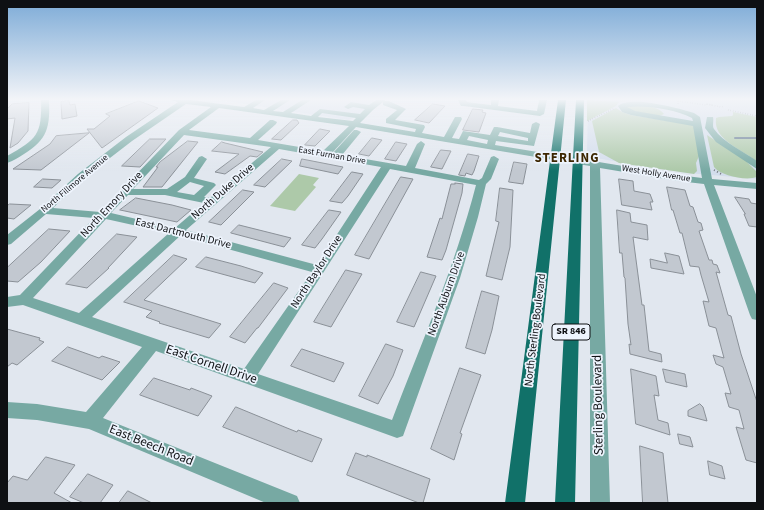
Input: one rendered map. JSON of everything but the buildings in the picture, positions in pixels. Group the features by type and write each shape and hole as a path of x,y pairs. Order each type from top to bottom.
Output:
{"main road":[{"name":"SR 846","path":"555,157 559,124"},
{"name":"SR 846","path":"565,503 579,124"},
{"name":"North Sterling Boulevard","path":"515,503 555,157"}],"street":[{"path":"7,160 35,141 42,132 44,124"},
{"name":"North Fillmore Avenue","path":"7,241 44,211 87,172 150,124"},
{"name":"North Emory Drive","path":"24,300 124,192 182,132 192,124"},
{"path":"252,141 271,124"},
{"path":"350,124 493,147 531,144 536,124"},
{"path":"404,124 422,127 417,134"},
{"path":"447,139 455,124"},
{"path":"697,124 708,182 757,315"},
{"path":"709,124 709,128 720,140 757,166"},
{"path":"325,155 358,125"},
{"path":"335,157 358,125"},
{"name":"East Furman Drive","path":"182,132 252,141 481,183"},
{"path":"409,170 421,144"},
{"name":"North Duke Drive","path":"81,319 277,146"},
{"name":"West Holly Avenue","path":"493,147 678,178 757,186"},
{"name":"North Auburn Drive","path":"397,430 454,278 473,218 481,183 486,179 493,147"},
{"path":"169,193 188,179 202,159"},
{"name":"Sterling Boulevard","path":"595,164 600,503"},
{"name":"North Baylor Drive","path":"247,378 320,270 387,166"},
{"path":"188,179 211,185 196,199"},
{"path":"124,192 169,193 212,202"},
{"name":"East Dartmouth Drive","path":"44,211 103,215 178,232 320,270"},
{"path":"7,302 24,300"},
{"name":"East Cornell Drive","path":"24,300 397,430"},
{"path":"90,421 152,345"},
{"name":"East Beech Road","path":"7,410 37,412 90,421 278,501"}],"shaded area":[{"path":"588,124 757,124 757,179 688,173 589,157 587,151"}],"green space":[{"path":"593,124 685,124 692,125 694,127 699,156 696,163 697,171 694,174 619,163 599,152"},
{"path":"716,124 757,124 757,162 724,139"},
{"path":"707,135 745,160 757,172 757,177 734,177 717,170 714,167"},
{"path":"299,174 319,178 313,185 316,187 295,211 270,206"}],"waterway":[{"path":"735,138 757,138"}],"district":[{"name":"STERLING","path":"567,159"}]}
